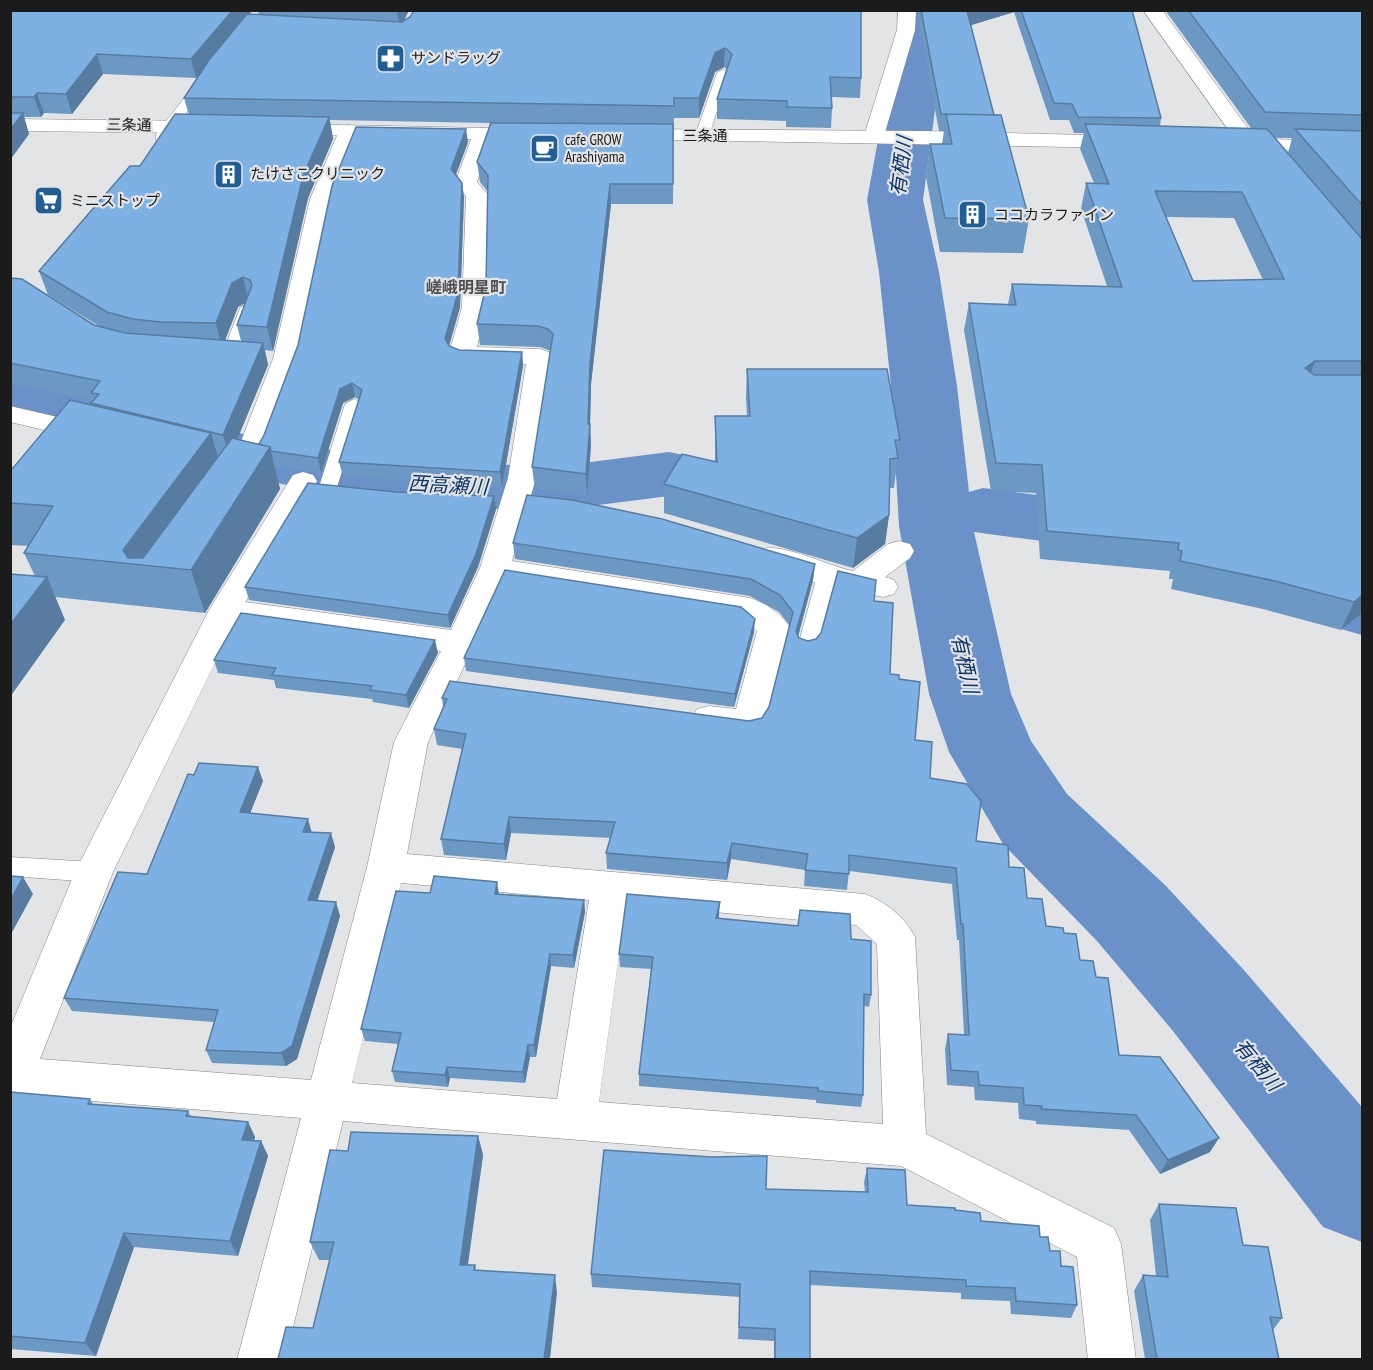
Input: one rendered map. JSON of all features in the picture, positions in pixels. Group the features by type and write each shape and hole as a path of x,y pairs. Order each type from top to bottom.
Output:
{"street":[{"path":"877,136 906,30 907,10"},
{"path":"1152,10 1258,145 1281,163"},
{"name":"三条通","path":"10,125 235,128"},
{"path":"269,129 551,135"},
{"path":"330,481 234,467 267,358 321,199 349,131"},
{"path":"261,1359 386,867 411,742 460,684 460,642 495,568 515,494 540,357 462,354 474,307 477,195 466,183 483,134"},
{"name":"三条通","path":"609,135 877,136 1144,142"},
{"path":"1214,144 1362,148"},
{"path":"10,414 125,441"},
{"path":"330,481 225,610 94,872 19,1057 18,1076 905,1146 1098,1244 1112,1359"},
{"path":"745,547 827,576 871,585 899,551"},
{"path":"495,568 750,609 774,628 749,723 678,714"},
{"path":"225,610 460,642"},
{"path":"386,867 865,910 896,937 905,1146"},
{"path":"575,1119 610,886"}],"lane":[{"path":"152,153 167,126 212,72"},
{"path":"702,136 723,73"},
{"path":"248,308 224,355 267,358"},
{"path":"330,481 354,404"},
{"path":"807,649 827,576"},
{"path":"10,866 94,872"}],"building":[{"path":"10,10 233,10 191,59 97,54 66,94 37,93 34,97 10,97"},
{"path":"414,10 861,10 861,78 830,77 832,108 787,107 787,101 717,99 732,54 725,48 715,53 699,98 674,98 674,106 184,98 209,60 247,14 402,22 410,17"},
{"path":"921,10 971,10 967,11 994,115 941,114"},
{"path":"1021,10 1132,10 1161,118 1078,117 1072,104 1054,103"},
{"path":"1188,10 1362,10 1362,115 1265,112"},
{"path":"10,113 23,113 10,130"},
{"path":"175,114 329,117 303,176 267,327 237,325 252,285 250,280 243,277 232,283 216,323 161,322 133,319 107,312 39,271 130,166 140,166"},
{"path":"946,114 1001,115 1029,219 945,218 930,144 952,144"},
{"path":"491,123 673,124 673,184 610,184 590,363 588,424 590,424 586,474 532,467 553,334 548,329 538,326 477,324 486,286 488,175 477,162"},
{"path":"1085,124 1267,129 1362,239 1362,361 1315,361 1305,368 1314,375 1362,375 1362,595 1354,602 1275,581 1180,561 1182,551 1178,550 1179,543 1047,531 1042,465 996,463 969,303 1016,305 1012,284 1122,287 1086,183 1109,184","holes":["1155,191 1242,192 1284,279 1193,281"]},
{"path":"356,127 466,129 451,169 462,183 458,293 445,339 449,346 459,350 522,352 500,472 339,462 362,390 352,383 340,389 318,458 271,451 270,447 259,444 298,345 332,186"},
{"path":"1295,129 1362,131 1362,205"},
{"path":"10,278 22,279 94,325 125,333 263,343 223,435 91,403 99,394 91,393 100,381 10,363"},
{"path":"747,369 887,369 900,440 895,440 898,458 890,459 889,515 857,538 664,484 682,454 717,462 715,416 750,416"},
{"path":"70,400 211,433 123,550 128,558 143,558 232,438 270,447 191,570 24,553 53,506 10,503 10,467 13,468"},
{"path":"308,483 396,492 494,496 476,554 448,615 245,587"},
{"path":"527,495 572,500 662,519 815,564 796,632 799,638 808,641 816,639 821,633 838,571 876,580 874,601 893,603 890,674 899,675 899,679 920,682 915,740 932,742 930,778 967,784 981,801 976,841 1008,845 1009,867 1024,868 1027,898 1042,899 1046,926 1063,928 1064,933 1076,934 1080,960 1093,961 1096,977 1108,978 1119,1055 1160,1057 1219,1138 1168,1160 1136,1115 1041,1109 1042,1106 1024,1105 1023,1088 979,1085 978,1072 951,1070 948,1034 969,1035 963,924 961,924 956,868 849,855 849,874 805,870 808,854 732,843 727,863 606,853 615,822 509,817 504,844 441,839 466,734 434,729 447,699 442,698 450,681 749,721 762,718 769,707 793,612 780,595 751,579 513,543"},
{"path":"505,570 741,607 755,619 735,694 464,658"},
{"path":"10,574 47,577 10,625"},
{"path":"241,613 435,640 406,695 370,690 372,686 272,675 276,668 214,660"},
{"path":"199,763 258,767 240,812 308,819 303,832 331,833 308,900 336,902 292,1046 281,1053 206,1050 218,1010 64,998 118,872 147,874 188,774 194,775"},
{"path":"10,876 23,877 10,901"},
{"path":"434,876 497,882 495,894 584,900 573,955 550,954 534,1045 528,1045 523,1072 447,1067 445,1075 392,1071 401,1033 361,1029 396,891 430,893"},
{"path":"627,894 720,902 716,918 798,926 800,910 850,914 851,939 871,941 871,995 864,994 863,1095 818,1091 818,1088 639,1074 653,957 619,954"},
{"path":"10,1092 90,1099 88,1104 188,1111 186,1116 248,1122 242,1140 261,1141 230,1241 124,1233 85,1343 10,1336"},
{"path":"351,1132 478,1136 460,1265 475,1265 474,1270 555,1275 544,1359 278,1359 286,1327 313,1328 334,1242 310,1242 330,1150 348,1151"},
{"path":"604,1150 712,1157 767,1156 766,1189 868,1192 867,1168 905,1170 907,1205 955,1208 955,1210 980,1213 981,1221 1039,1226 1040,1237 1048,1237 1050,1251 1060,1251 1061,1266 1073,1267 1077,1305 1016,1301 1015,1288 966,1286 966,1280 810,1271 810,1359 775,1359 775,1329 739,1327 740,1284 591,1274"},
{"path":"1159,1204 1236,1208 1243,1245 1268,1247 1282,1318 1270,1317 1279,1359 1157,1359 1143,1275 1168,1277"}],"waterway":[{"name":"有栖川","path":"937,10 938,32 914,80 895,200 909,272 924,386 936,526 970,694 992,752 1035,819 1131,913 1208,1000 1362,1189"},
{"name":"西高瀬川","path":"10,394 129,433 379,481 496,487 575,486 669,474 781,497"},
{"name":"西高瀬川","path":"983,511 1195,539 1235,549 1268,562 1362,608"}],"place":[{"name":"サンドラッグ","path":"390,58"},
{"name":"cafe GROW Arashiyama","path":"544,149"},
{"name":"たけさこクリニック","path":"229,174"},
{"name":"ミニストップ","path":"49,201"},
{"name":"ココカラファイン","path":"973,215"}],"district":[{"name":"嵯峨明星町","path":"466,287"}]}
